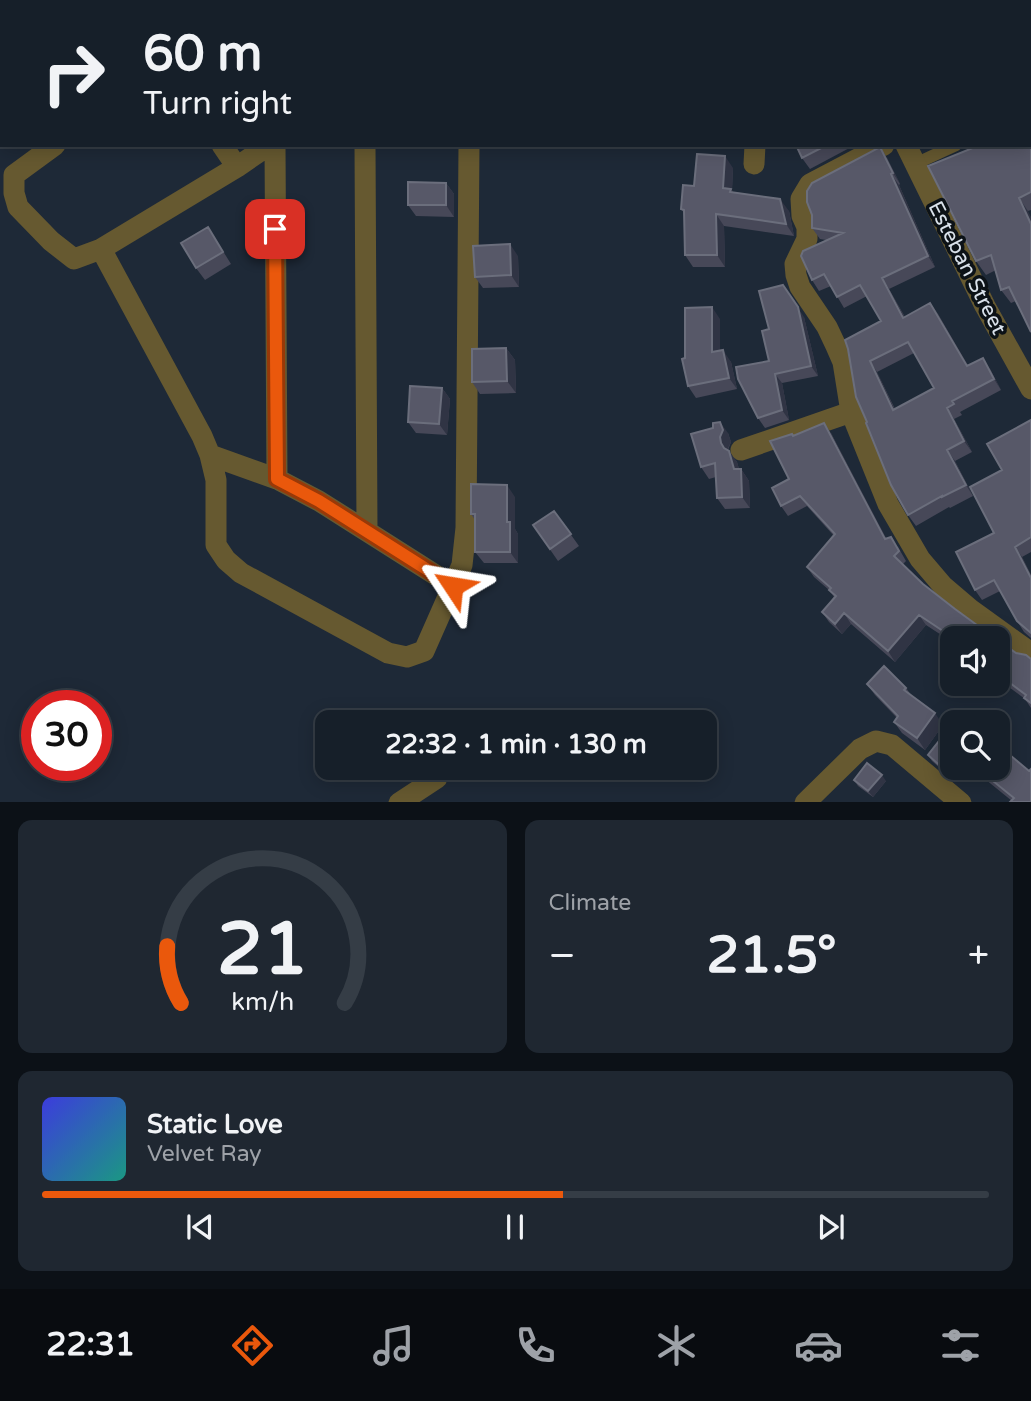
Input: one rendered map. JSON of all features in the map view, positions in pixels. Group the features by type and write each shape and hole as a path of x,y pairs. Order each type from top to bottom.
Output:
{"street":[{"path":"52,147 14,174 14,193 18,207 51,241 74,259 101,249 266,147"},
{"path":"223,147 237,167"},
{"path":"275,147 277,479"},
{"path":"366,147 367,530"},
{"path":"101,249 210,454 216,480 216,545 226,560 241,573 388,653 407,657 424,651 462,565 466,528 469,147"},
{"path":"880,147 810,184 801,199 807,239 795,264 796,275 800,287 827,327 843,362 851,412 888,504 920,559 943,586 970,609 1031,653"},
{"name":"Esteban Street","path":"910,155 985,306 1031,389"},
{"path":"741,450 851,412"},
{"path":"210,454 277,479 319,501 453,586"},
{"path":"806,802 860,749 876,741 892,745 960,802"},
{"path":"401,802 434,780"}],"lane":[{"path":"910,155 947,147"}],"building":[{"path":"797,147 823,147 802,158"},
{"path":"880,147 928,256 882,278 903,318 930,303 967,366 983,358 994,379 952,401 954,404 947,408 964,441 947,450 966,485 908,515 891,485 856,397 845,340 881,321 860,285 837,297 824,274 812,280 801,256 803,251 843,233 812,228 807,191 812,183","holes":["908,342 934,388 893,410 870,361"]},
{"path":"975,147 1031,147 1031,192 1019,198 1031,224 1031,332 1009,287 1001,290 991,255 976,261 928,166"},
{"path":"697,154 725,156 723,188 731,189 730,192 780,199 786,224 716,214 717,255 685,255 684,210 681,209 683,185 694,186"},
{"path":"408,182 446,183 446,205 408,205"},
{"path":"208,227 223,252 196,268 181,243"},
{"path":"510,244 511,275 475,277 473,246"},
{"path":"783,285 798,307 811,366 775,374 782,410 758,418 738,379 736,367 769,361 762,331 769,329 759,291"},
{"path":"712,307 712,352 723,350 729,378 688,386 682,359 685,358 685,308"},
{"path":"506,348 507,381 472,382 472,349"},
{"path":"410,386 442,388 439,424 408,422"},
{"path":"1031,420 1031,537 1015,547 1031,578 1031,633 1017,621 994,580 975,590 956,552 994,533 970,487 1002,470 987,444"},
{"path":"720,422 723,430 721,443 729,451 734,469 741,469 742,497 717,498 715,463 701,467 691,434 713,428 713,423"},
{"path":"824,423 885,539 891,537 899,551 894,556 923,584 978,626 940,626 940,629 919,615 888,651 844,613 835,624 822,612 836,596 829,590 831,588 807,567 835,534 800,496 781,506 772,488 789,479 770,441 792,434 793,436"},
{"path":"471,484 507,485 510,552 475,552 475,514 471,514"},
{"path":"554,511 571,534 550,549 533,525"},
{"path":"1010,649 1031,659 1031,703 1024,698 1026,695 1010,683"},
{"path":"884,666 906,688 904,690 935,713 917,738 894,722 898,716 867,684"},
{"path":"939,741 940,742 940,766 928,755"},
{"path":"1010,755 1029,771 1031,769 1031,802 1010,802 1014,798 992,780 1010,780"},
{"path":"867,763 882,775 868,791 854,780"}],"route":[{"path":"275,229 277,479 367,530 453,586"}]}
